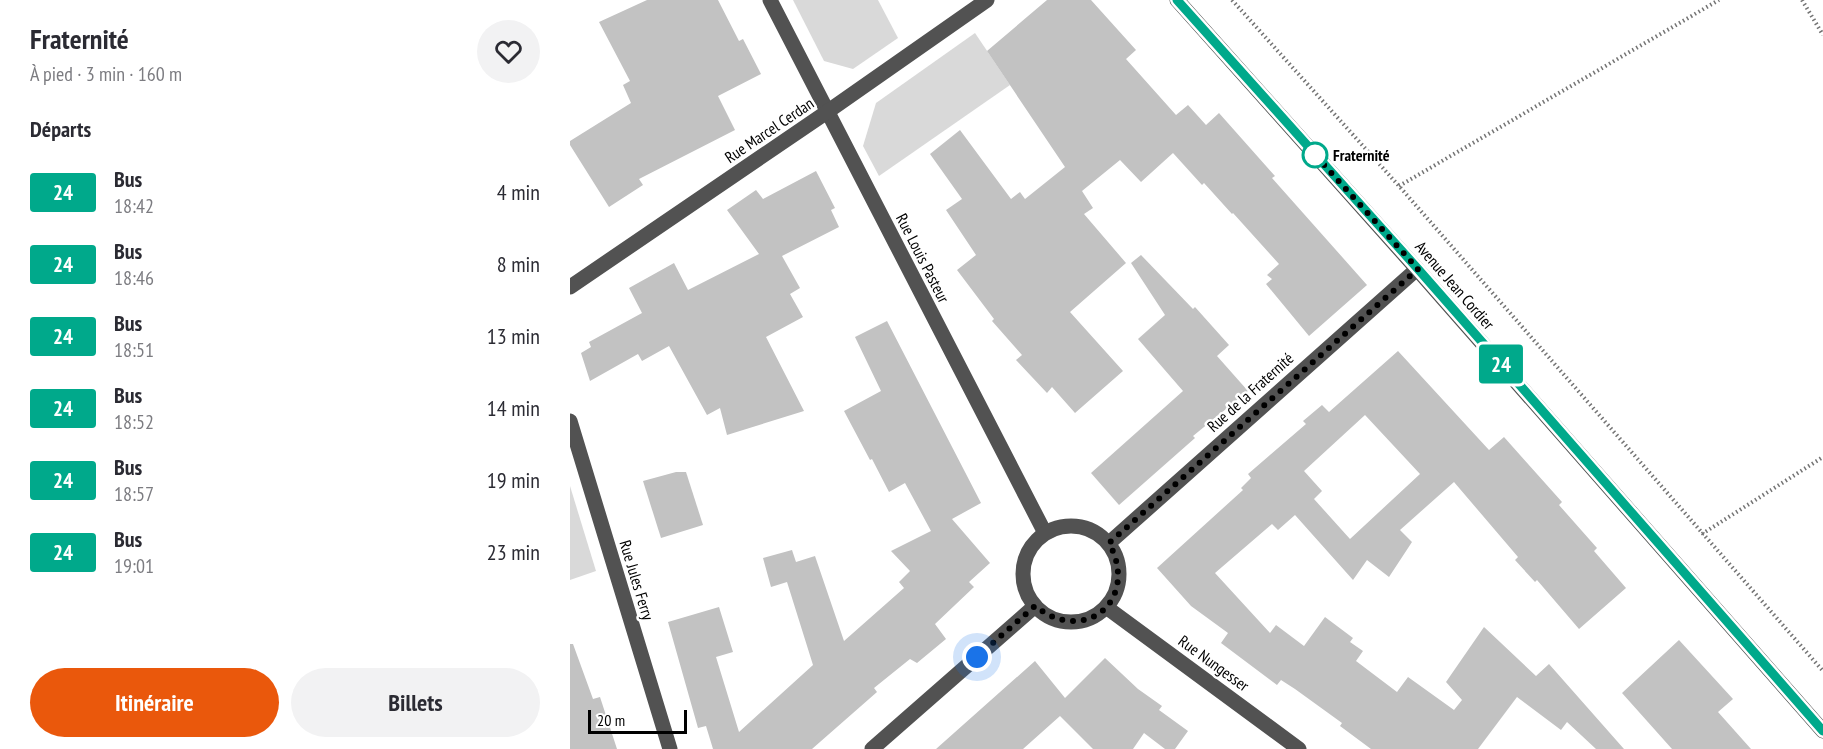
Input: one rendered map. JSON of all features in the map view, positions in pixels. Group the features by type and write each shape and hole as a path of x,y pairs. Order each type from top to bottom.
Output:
{"street":[{"name":"Rue Louis Pasteur","path":"770,0 1045,533"},
{"name":"Rue Marcel Cerdan","path":"570,287 987,0"},
{"name":"Avenue Jean Cordier","path":"1177,0 1418,269 1823,731"},
{"name":"Rue de la Fraternité","path":"1109,543 1418,269"},
{"name":"Rue Jules Ferry","path":"570,420 670,749"},
{"path":"1079,526 1098,534 1109,543 1117,562 1119,582 1106,607 1093,616 1078,622 1070,622 1047,616 1035,606 1026,592 1022,575 1025,558 1033,544 1045,533 1058,527 1079,526"},
{"path":"872,749 1035,606"},
{"name":"Rue Nungesser","path":"1106,607 1299,749"}],"path":[{"path":"1232,0 1399,186 1823,671"},
{"path":"1399,186 1719,0"},
{"path":"1802,0 1823,35"},
{"path":"1702,534 1823,457"}],"shaded area":[{"path":"793,0 878,0 898,38 853,69 824,61"},
{"path":"975,33 1010,85 879,176 863,146 876,103"},
{"path":"570,486 596,571 570,580"}],"building":[{"path":"647,0 718,0 739,41 743,39 761,74 718,96 735,130 639,179 643,185 609,207 570,145 570,141 631,103 623,85 630,81 599,22"},
{"path":"1047,0 1091,0 1136,50 1126,59 1176,115 1188,105 1206,125 1219,113 1275,176 1272,178 1367,285 1309,336 1266,284 1272,279 1267,275 1279,264 1233,213 1204,183 1202,185 1173,153 1141,182 1120,160 1082,191 1093,208 1084,214 1126,263 1070,312 1123,371 1075,413 1052,387 1047,393 1016,360 1022,355 992,321 994,319 957,270 976,255 946,210 962,199 930,154 960,130 1011,199 1020,192 1025,199 1065,167 987,51"},
{"path":"816,171 835,208 831,210 839,227 782,256 800,288 790,294 803,317 766,337 804,411 727,435 720,408 707,415 669,346 642,361 638,354 590,381 581,353 591,347 589,342 642,313 629,288 674,263 688,290 759,254 727,210 756,190 763,199"},
{"path":"1141,255 1193,309 1195,307 1229,345 1217,356 1248,391 1193,436 1195,438 1119,505 1091,473 1183,391 1138,339 1165,315 1131,263"},
{"path":"887,321 981,503 952,519 990,563 969,582 974,587 935,624 946,639 917,663 910,659 874,688 877,692 812,749 713,749 706,726 698,728 668,622 719,607 733,652 716,657 739,732 813,665 787,582 771,587 763,558 792,550 796,562 815,556 844,641 904,588 899,582 910,571 891,551 931,531 905,483 889,492 844,411 881,391 855,337"},
{"path":"1398,351 1489,450 1504,437 1562,502 1559,505 1597,548 1594,551 1626,588 1579,629 1537,580 1535,582 1515,560 1518,557 1454,482 1400,530 1412,542 1389,577 1367,560 1353,580 1295,515 1278,530 1272,524 1215,573 1270,633 1276,625 1304,646 1325,617 1353,638 1350,642 1363,651 1356,661 1397,692 1408,677 1454,710 1462,700 1446,682 1484,627 1536,676 1549,664 1624,749 1596,749 1567,722 1561,730 1517,697 1478,749 1371,749 1340,726 1342,723 1295,689 1281,680 1277,685 1221,643 1228,633 1191,606 1157,568 1243,490 1241,488 1251,478 1248,474 1306,424 1303,421 1322,405 1329,412","holes":["1365,415 1420,474 1350,539 1314,499 1322,491 1304,471"]},
{"path":"676,472 686,472 703,525 661,538 643,481"},
{"path":"1679,640 1733,699 1718,712 1751,749 1672,749 1622,693"},
{"path":"570,644 573,644 593,699 600,697 617,749 570,749"},
{"path":"1105,658 1138,689 1162,706 1159,710 1188,731 1175,749 1165,749 1144,733 1133,749 1093,749 1060,716 1023,749 936,749 1035,661 1065,698"}],"bus line":[{"name":"24","path":"1177,0 1418,269 1823,731"}],"place":[{"name":"Fraternité","path":"1315,155"}],"route":[{"path":"977,657 1035,606 1047,616 1062,621 1078,622 1106,607 1119,582 1119,568 1109,543 1418,269 1308,147 1315,155"}]}
